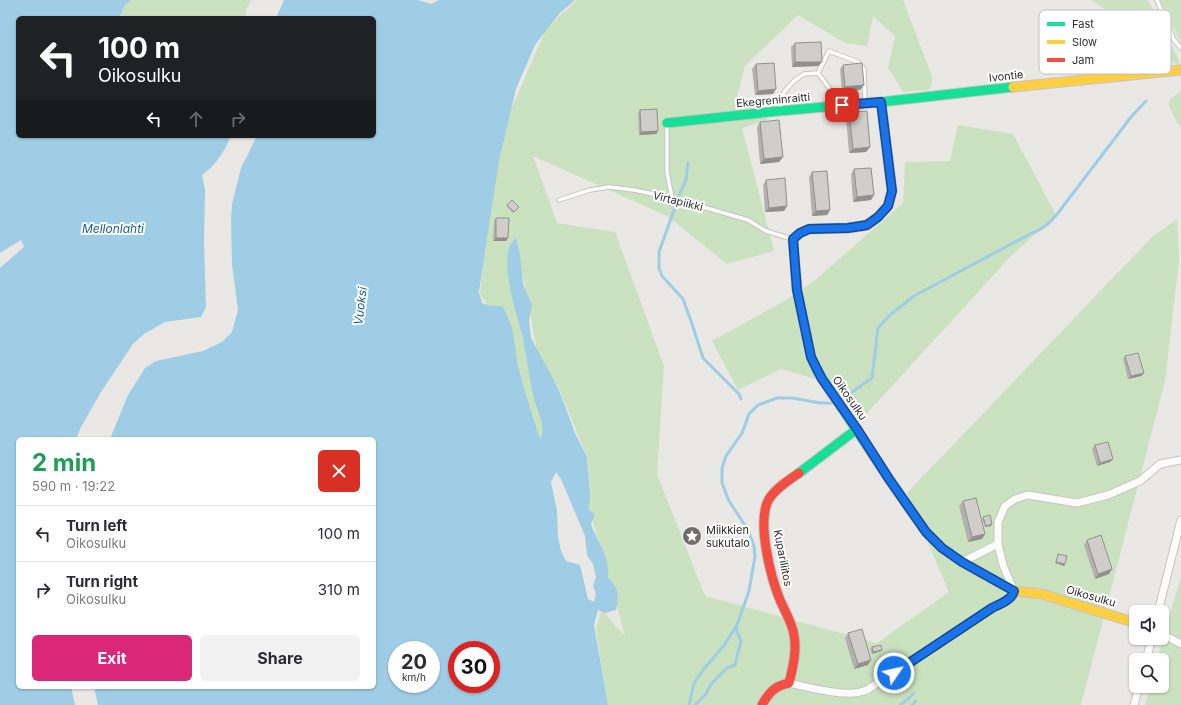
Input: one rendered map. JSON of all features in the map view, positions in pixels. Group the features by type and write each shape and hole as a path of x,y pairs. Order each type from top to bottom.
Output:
{"street":[{"name":"Ivontie","path":"1171,71 1181,70"},
{"name":"Ivontie","path":"881,102 953,93 1141,74"},
{"name":"Ekegreninraitti","path":"667,123 881,102"},
{"path":"793,239 800,233 809,229 848,228 867,225 878,217 888,206 892,191 881,102"},
{"name":"Oikosulku","path":"793,239 797,290 811,357 822,379 926,532 942,548 962,562 1014,591 1042,594 1129,620"},
{"name":"Kupariliitos","path":"789,683 795,658 794,635 777,591 771,568 764,524 764,514 773,494 782,485 857,429"},
{"path":"762,705 767,695 776,685 789,683 808,688 854,694 867,690 992,608 1013,596 1014,591 1003,565 998,544 998,522 1005,506 1016,499 1028,495 1077,503 1108,494 1140,481 1160,464 1181,460"},
{"path":"1160,605 1181,520"},
{"path":"962,562 998,544"},
{"path":"1169,638 1181,644"},
{"path":"1134,705 1137,693"}],"lane":[{"path":"1157,0 1161,10"},
{"path":"1171,33 1174,40 1181,48"},
{"path":"818,73 829,51 858,62 864,68 865,103"},
{"path":"818,73 842,105"},
{"path":"779,111 784,92 794,81 804,74 818,73"},
{"path":"667,123 667,172 672,198"},
{"name":"Virtapiikki","path":"560,200 590,190 609,187 634,190 672,198 748,220 766,231 793,239"}],"green space":[{"path":"131,0 252,0 246,9 246,16 120,16 125,5"},
{"path":"577,0 903,0 933,79 929,90 903,92 888,68 895,36 873,16 867,46 845,43 798,15 745,66 737,98 763,103 767,120 742,128 774,251 727,264 667,216 533,156 557,223 615,232 664,366 657,474 705,596 877,643 949,592 907,493 1152,237 1177,219 1179,261 1165,381 1081,705 608,705 596,631 602,609 616,627 625,635 589,508 588,459 557,384 548,376 538,358 527,295 514,238 511,253 549,444 544,450 529,416 507,313 489,307 480,294 487,228 498,157 510,112 546,29"},
{"path":"1091,0 1148,0 1153,10 1106,10"},
{"path":"1160,0 1181,0 1181,44 1171,23 1171,10 1165,10"},
{"path":"1171,45 1179,60 1178,66 1171,60"},
{"path":"1181,91 1181,128 1169,106 1170,99"},
{"path":"958,125 1013,134 1056,215 1010,257 861,420 829,383 781,369 738,390 712,341 786,300 814,281 903,203 905,162 950,161"},
{"path":"1181,576 1181,705 1145,705 1148,693 1169,693 1169,653 1159,653 1161,645 1169,645 1169,618"}],"water":[{"name":"Mellonlahti","path":"0,0 131,0 125,5 120,16 16,16 16,138 230,138 219,158 202,175 205,190 204,241 206,307 201,317 165,322 144,334 133,344 101,392 77,437 16,437 16,689 71,689 75,705 0,705 0,268 24,247 21,240 0,253"},
{"name":"Vuoksi","path":"284,0 417,0 432,4 439,0 575,0 559,14 535,45 516,89 500,156 479,292 482,303 491,306 502,306 512,327 520,374 540,439 542,434 542,424 532,390 523,338 513,301 508,271 510,245 516,238 520,255 523,284 532,305 529,321 531,338 559,390 575,433 587,457 590,496 589,510 595,514 591,524 607,562 608,577 617,592 618,600 616,610 605,613 598,610 594,625 608,705 98,705 94,689 376,689 376,437 111,437 128,395 145,368 156,361 203,351 222,342 232,332 238,310 232,264 232,204 241,168 256,138 376,138 376,16 277,16","holes":["556,472 561,479 585,536 587,555 593,564 596,577 593,586 596,594 594,602 588,599 580,565 566,561 561,551 558,536 557,511 551,482"]}],"building":[{"path":"821,42 822,62 795,62 795,43"},
{"path":"774,63 776,89 758,91 756,64"},
{"path":"862,63 864,85 845,87 843,65"},
{"path":"657,109 658,131 641,132 640,110"},
{"path":"867,111 870,147 853,149 849,112"},
{"path":"779,120 783,157 764,159 760,122"},
{"path":"871,168 874,195 857,197 854,169"},
{"path":"827,171 830,210 816,211 812,172"},
{"path":"785,178 787,206 769,208 766,180"},
{"path":"512,200 519,207 514,212 507,205"},
{"path":"496,218 509,218 508,238 496,238"},
{"path":"1138,353 1144,373 1131,376 1125,356"},
{"path":"1108,442 1113,459 1100,463 1095,445"},
{"path":"976,498 985,534 972,537 963,501"},
{"path":"990,515 992,524 986,526 983,517"},
{"path":"1101,535 1112,569 1098,574 1087,540"},
{"path":"1058,554 1067,556 1065,564 1056,562"},
{"path":"862,629 871,660 858,664 848,633"},
{"path":"881,645 882,650 873,652 872,647"}],"waterway":[{"path":"841,400 872,378 878,328 891,314 914,296 1039,230 1049,223 1131,117 1146,101"},
{"path":"679,195 686,180 688,163"},
{"path":"675,207 659,252 659,268 662,276 683,299 703,358 739,394 741,399"},
{"path":"689,705 694,683 725,644 737,625 749,591 755,556 754,546 748,530 729,501 722,483 722,468 726,456 742,433 749,414 758,405 777,398 792,398 820,403 833,403"},
{"path":"695,705 705,695 712,683 727,668 735,665 741,641 737,632 737,625"},
{"path":"900,705 914,693"},
{"path":"912,705 916,701"}],"traffic: fast":[{"path":"667,123 881,102 1013,87"},
{"path":"862,226 848,228 809,229 800,233 793,239 797,290 811,357 816,369 889,479 926,532 936,542"},
{"path":"799,473 857,429"}],"traffic: slow":[{"path":"1171,71 1181,70"},
{"path":"1013,87 1141,74"},
{"path":"936,542 962,562 1014,591 1042,594 1129,621"}],"traffic: jam":[{"path":"862,226 867,225 878,217 888,206 892,191 881,102"},
{"path":"762,705 767,696 773,690 789,683 795,653 792,626 776,590 766,550 764,535 765,509 769,499 775,491 799,473"}],"place":[{"name":"Miikkien sukutalo","path":"692,536"}],"route":[{"path":"842,105 881,102 892,191 888,206 878,217 867,225 848,228 809,229 800,233 793,239 797,290 811,357 822,379 926,532 942,548 962,562 1014,591 1013,596 1006,601 992,608 894,673"}]}
